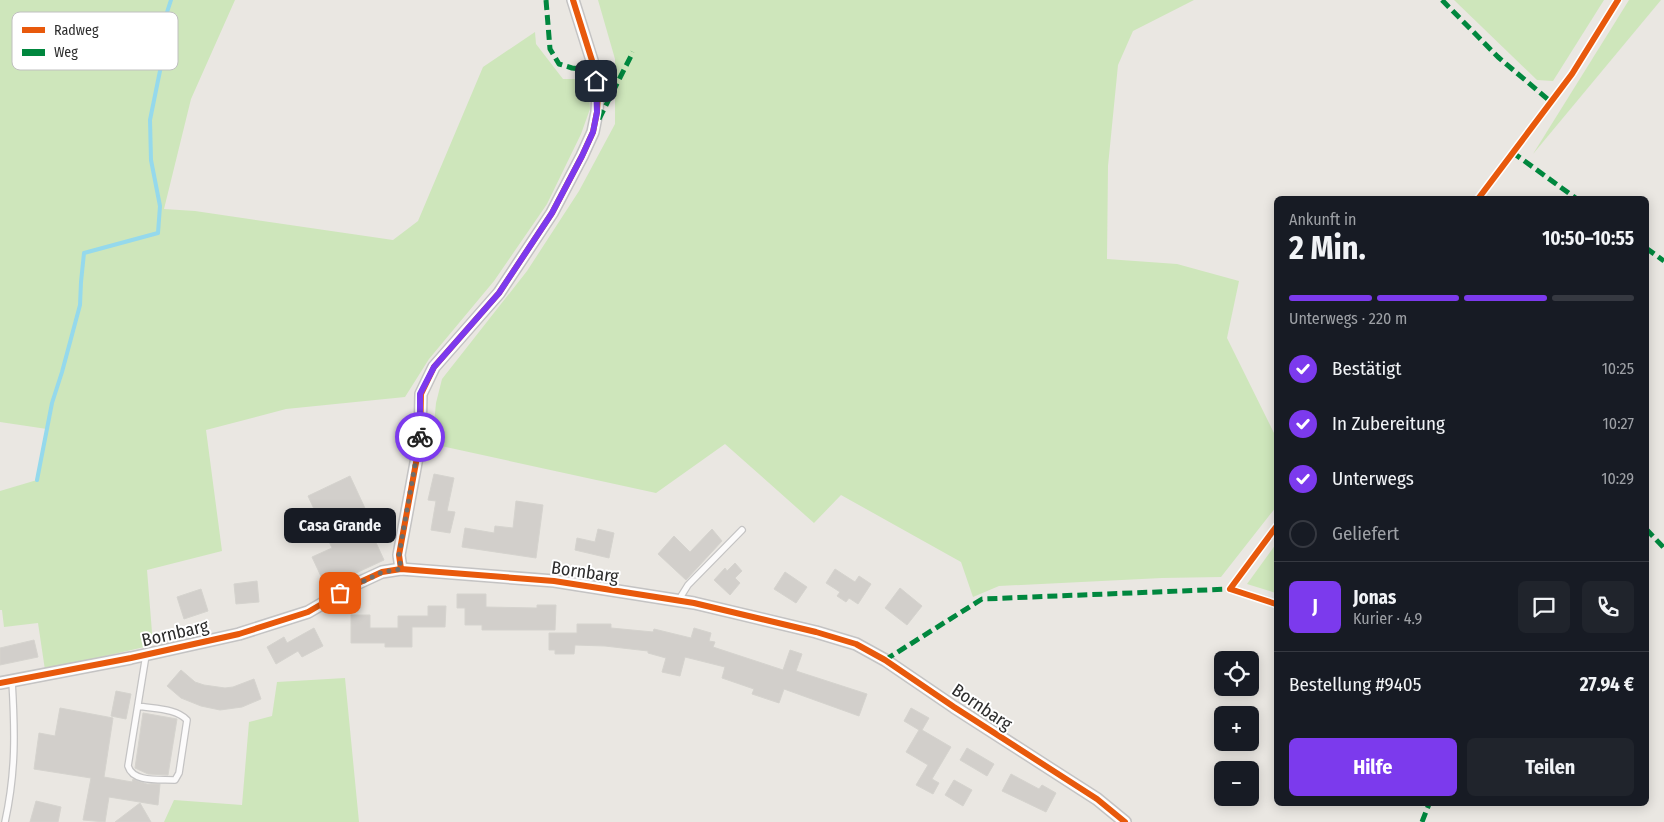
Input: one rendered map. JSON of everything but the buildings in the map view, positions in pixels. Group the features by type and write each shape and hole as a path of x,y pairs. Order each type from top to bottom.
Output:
{"street":[{"path":"401,569 399,555 420,441 420,394 434,367 499,293 552,213 593,132 598,92 595,70 573,0"},
{"name":"Bornbarg","path":"6,682 146,655 240,634 308,612 356,584 382,572 401,569 554,582 678,601 816,632 856,644 885,660 1097,800 1124,822"}],"lane":[{"path":"678,601 688,585 742,530"},
{"path":"138,706 175,713 187,720 179,773 174,780 141,778 129,772 128,766 146,655"},
{"path":"5,822 14,767 15,733 6,682"}],"green space":[{"path":"0,0 235,0 191,99 164,209 195,211 393,240 418,221 483,67 535,32 536,44 563,79 588,79 590,109 581,134 547,204 494,281 429,359 405,397 286,409 206,430 222,551 147,570 153,645 45,670 38,623 4,627 2,610 0,610 0,491 37,480 47,429 0,422"},
{"path":"598,0 1194,0 1133,31 1118,65 1108,166 1107,259 1177,264 1239,281 1227,338 1274,433 1274,510 1221,577 999,586 973,597 961,562 841,495 814,523 725,444 656,493 432,444 436,403 442,379 527,271 579,191 615,124 615,59"},
{"path":"1454,0 1604,0 1553,81 1537,80"},
{"path":"1629,0 1661,0 1533,154"},
{"path":"1274,547 1274,592 1247,584"},
{"path":"345,678 359,822 164,822 174,800 242,805 249,722 272,716 277,682"}],"waterway":[{"path":"167,12 171,0"},
{"path":"37,480 52,403 80,305 84,253 158,233 160,206 151,160 150,120 160,70"}],"marked path":[{"path":"546,0 550,49 559,64 572,68 595,70"},
{"path":"1442,0 1498,57 1551,102"},
{"path":"599,119 633,52"},
{"path":"1512,152 1573,196"},
{"path":"1649,250 1664,261"},
{"path":"1649,532 1664,548"},
{"path":"885,660 982,599 1233,590"},
{"path":"1422,822 1428,806"}],"cycle path":[{"path":"401,569 399,555 420,441 421,394 434,367 499,293 552,213 593,132 598,92 595,70 573,0"},
{"path":"1480,196 1572,74 1618,0"},
{"path":"1274,530 1230,589 1274,603"},
{"path":"0,683 131,658 239,634 308,612 356,584 382,572 401,569 554,581 694,603 816,632 856,644 885,660 1097,799 1125,822"}],"way so far":[{"path":"340,593 382,572 401,569 399,555 420,437"}],"place":[{"name":"Casa Grande","path":"340,593"}],"route":[{"path":"420,437 420,394 434,367 499,293 552,213 582,156 593,132 597,112 598,92 596,81"}]}
